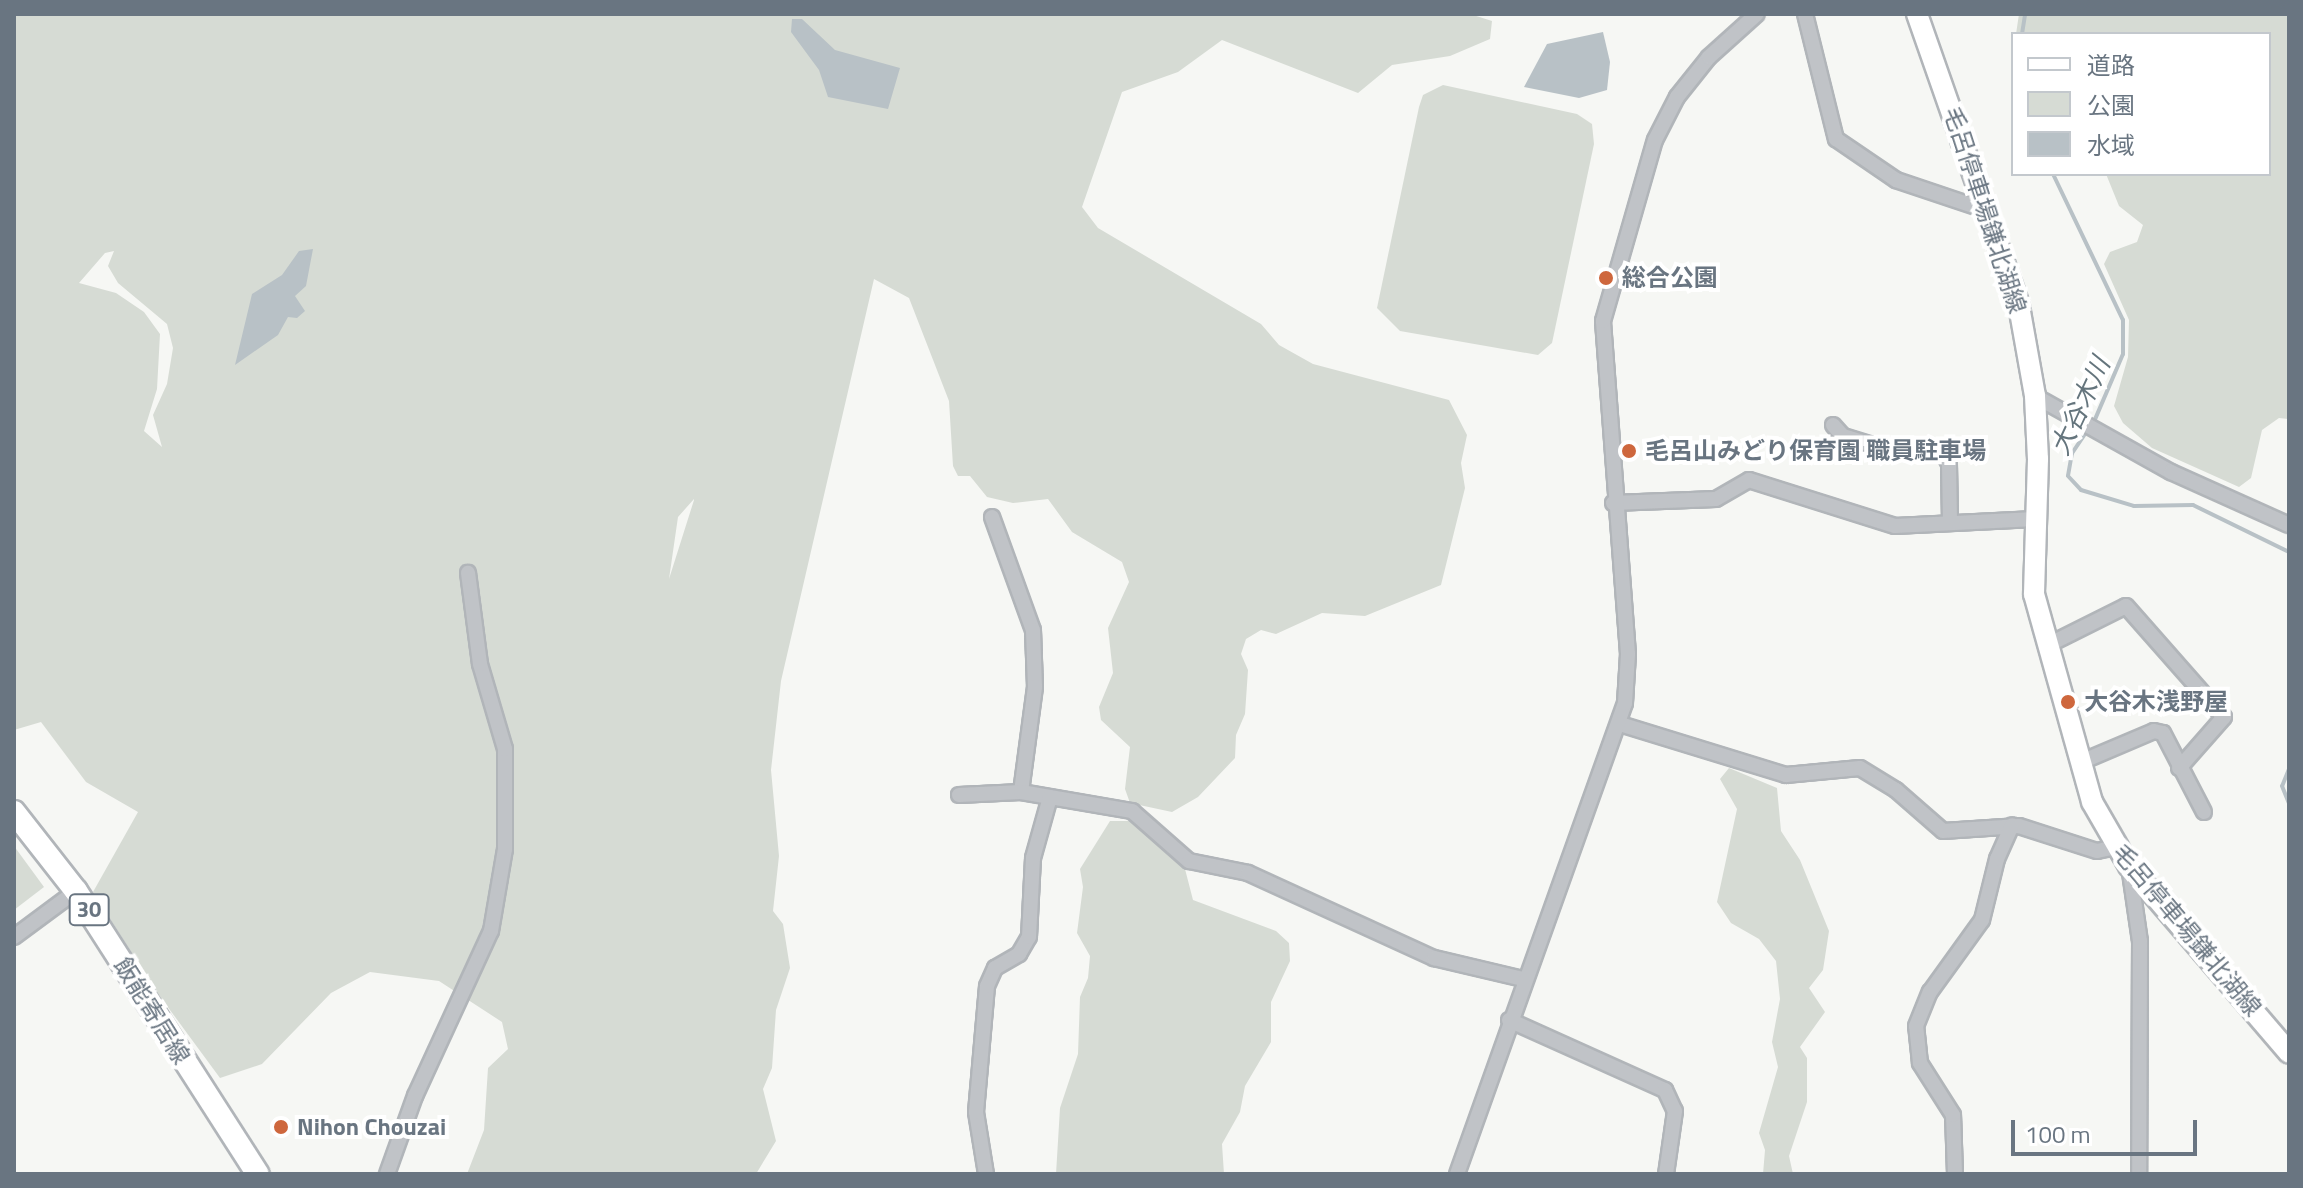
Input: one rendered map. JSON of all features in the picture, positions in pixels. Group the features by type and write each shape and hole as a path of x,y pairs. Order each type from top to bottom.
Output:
{"main road":[{"name":"毛呂停車場鎌北湖線","path":"1917,14 2019,306 2035,396 2034,594 2046,646 2092,802 2129,866 2288,1048"},
{"name":"飯能寄居線","path":"14,812 76,891 258,1174"}],"street":[{"path":"1457,1174 1523,979 1620,724 1628,654 1613,503 1602,336 1621,254 1655,140 1677,97 1709,57 1757,14"},
{"path":"1805,14 1836,139 1896,180 1988,211"},
{"path":"2035,396 2100,429 2171,472 2289,525"},
{"path":"1833,425 1843,436 1885,449 1944,454 1949,464 1950,523"},
{"path":"1613,503 1716,499 1749,480 1881,524 2035,519"},
{"path":"992,517 1033,630 1035,687 1021,792"},
{"path":"387,1174 415,1096 491,931 505,849 505,749 480,664 468,573"},
{"path":"2046,646 2126,606 2224,717 2179,768"},
{"path":"1620,724 1786,775 1860,768 1896,790 1943,831 2012,825 2097,851 2116,847"},
{"path":"2081,762 2154,731 2163,733 2204,812"},
{"path":"959,795 1021,792 1132,811 1189,861 1271,882 1368,932 1434,958 1523,979"},
{"path":"986,1174 976,1112 987,986 995,968 1019,954 1029,937 1033,858 1050,797"},
{"path":"1955,1174 1953,1115 1920,1063 1916,1026 1930,992 1982,920 1997,859 2012,825"},
{"path":"2129,866 2140,941 2139,1174"},
{"path":"14,937 76,891"},
{"path":"1509,1020 1665,1090 1675,1111 1666,1174"}],"green space":[{"path":"14,14 1470,14 1492,21 1490,39 1450,56 1392,65 1358,93 1222,40 1178,72 1122,92 1082,207 1098,228 1261,324 1279,345 1313,364 1449,400 1467,435 1461,463 1465,488 1441,585 1365,616 1322,613 1276,634 1261,630 1246,639 1241,654 1248,670 1245,714 1236,735 1235,758 1198,797 1172,812 1130,803 1125,789 1130,747 1101,720 1099,707 1113,673 1108,628 1129,582 1122,562 1072,532 1048,499 1013,503 987,497 970,476 958,476 953,466 949,401 909,298 874,279 781,681 771,770 779,856 773,911 783,924 790,968 776,1010 772,1068 763,1089 776,1141 756,1174 467,1174 484,1130 488,1068 508,1049 502,1022 439,981 370,972 331,993 262,1064 220,1078 156,991 93,892 138,812 86,782 41,722 14,730","holes":["114,251 108,266 118,283 167,324 173,348 167,384 153,415 162,447 144,431 157,389 160,334 144,312 116,293 79,283 105,253","694,500 669,579 678,517"]},
{"path":"2019,14 2289,14 2289,419 2279,418 2262,430 2251,478 2239,487 2152,448 2123,423 2114,406 2128,357 2129,320 2104,264 2110,252 2137,242 2143,225 2119,206 2107,176 2271,176 2271,32 2016,32"},
{"path":"1443,85 1577,114 1592,124 1594,144 1552,343 1538,355 1400,331 1377,308 1419,107 1423,95"},
{"path":"1729,768 1777,788 1781,831 1800,860 1829,931 1823,970 1809,988 1825,1012 1800,1047 1807,1058 1807,1102 1789,1156 1793,1174 1763,1174 1765,1150 1759,1133 1778,1067 1772,1042 1780,999 1776,961 1759,939 1731,923 1717,902 1737,809 1720,779"},
{"path":"1110,821 1132,821 1159,840 1185,869 1193,900 1276,931 1289,943 1290,961 1271,1002 1271,1042 1245,1086 1240,1112 1222,1144 1224,1174 1056,1174 1060,1108 1078,1054 1080,997 1088,978 1090,956 1077,933 1083,887 1080,869"},
{"path":"14,846 44,887 14,910"}],"water":[{"path":"792,19 802,19 835,50 900,68 888,109 828,97 819,70 791,32"},
{"path":"1603,32 1610,62 1607,90 1579,98 1524,87 1547,44"},
{"path":"313,249 306,286 295,296 305,311 297,318 288,317 278,335 235,365 252,294 282,275 299,251"}],"waterway":[{"name":"大谷木川","path":"2022,32 2025,14"},
{"name":"大谷木川","path":"2054,176 2123,320 2123,354 2093,424"},
{"name":"大谷木川","path":"2087,431 2072,453 2068,476 2081,490 2134,506 2193,505 2289,552"},
{"name":"大谷木川","path":"2289,769 2282,786 2289,803"}],"place":[{"name":"総合公園","path":"1606,278"},
{"name":"毛呂山みどり保育園 職員駐車場","path":"1629,451"},
{"name":"大谷木浅野屋","path":"2068,702"},
{"name":"Nihon Chouzai","path":"281,1127"}]}
